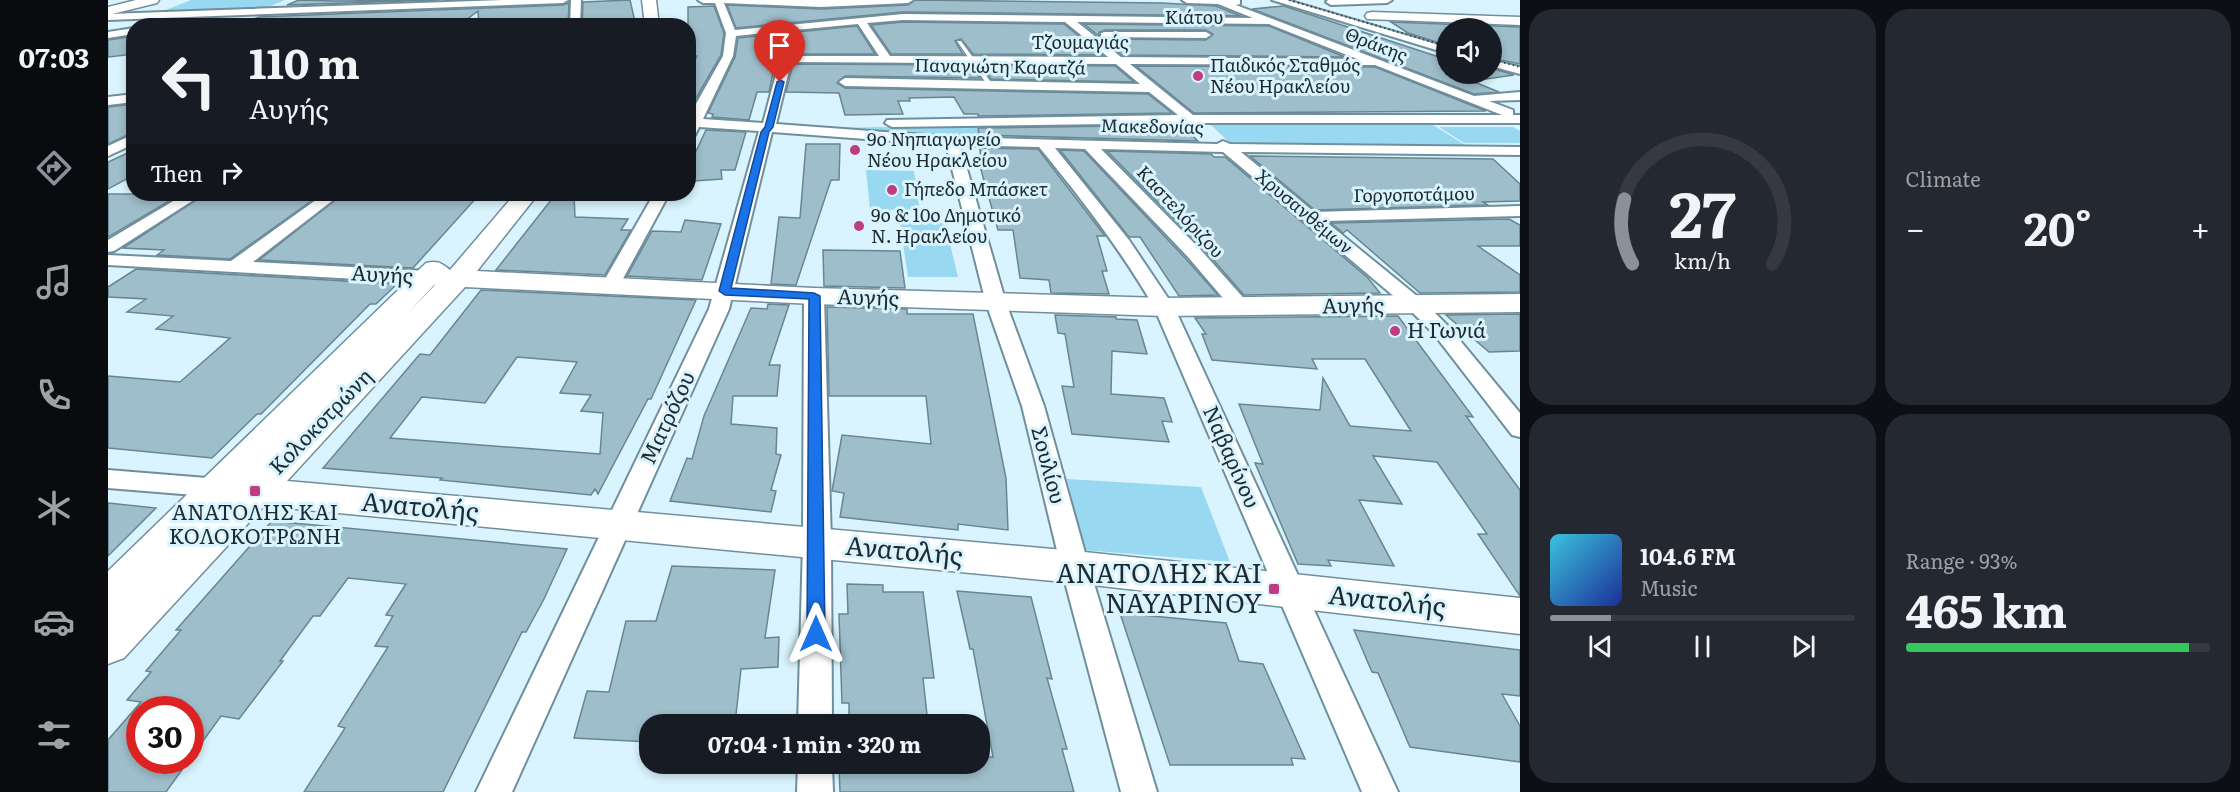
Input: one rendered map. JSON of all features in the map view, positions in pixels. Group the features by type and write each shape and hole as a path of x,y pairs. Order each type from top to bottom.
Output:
{"main road":[{"path":"108,4 131,0"},
{"path":"108,11 152,0"},
{"path":"649,0 651,18"},
{"path":"1372,16 1520,21"},
{"name":"Κολοκοτρώνη","path":"442,278 496,201"},
{"name":"Κολοκοτρώνη","path":"108,644 237,489 520,201"},
{"name":"Αυγής","path":"442,278 814,296 1164,307 1241,308 1520,303"},
{"name":"Κολοκοτρώνη","path":"108,598 237,489"},
{"name":"Ανατολής","path":"237,489 1075,567 1520,616"}],"street":[{"path":"348,18 355,9 372,0"},
{"path":"437,18 445,6 455,0"},
{"path":"108,17 563,0"},
{"path":"575,18 576,0"},
{"path":"703,0 850,2 908,0"},
{"path":"696,115 722,71 728,56 731,33 718,0"},
{"name":"Κιάτου","path":"1180,0 1242,31"},
{"path":"1187,0 1256,3"},
{"path":"1277,0 1436,47"},
{"path":"1315,0 1414,28"},
{"path":"1331,2 1387,0"},
{"path":"265,18 270,11 291,1"},
{"name":"Θράκης","path":"1221,2 1520,118"},
{"path":"174,18 178,16"},
{"path":"731,33 860,20 935,17 1270,21"},
{"name":"Χρυσανθέμων","path":"1065,17 1416,305 1442,330 1520,429"},
{"path":"860,20 887,60"},
{"name":"Ματρόζου","path":"494,792 719,309 765,132 776,128 790,27"},
{"path":"108,35 126,32"},
{"name":"Κιάτου","path":"1106,35 1221,35"},
{"name":"Τζουμαγιάς","path":"786,59 1375,62"},
{"path":"1502,66 1520,71"},
{"name":"Παναγιώτη Καρατζά","path":"845,82 1153,88"},
{"path":"1468,98 1520,96"},
{"path":"108,101 126,99"},
{"name":"Μακεδονίας","path":"776,128 813,124 1190,119 1520,118"},
{"name":"Μακεδονίας","path":"696,122 952,141 1227,148 1520,151"},
{"name":"Σουλίου","path":"952,141 996,303 1033,406 1075,567 1139,792"},
{"path":"108,152 126,142"},
{"name":"Ναβαρίνου","path":"1044,144 1099,209 1145,274 1164,307 1380,792"},
{"name":"Καστελόριζου","path":"1089,145 1194,253 1241,308"},
{"path":"108,247 184,201"},
{"path":"235,267 324,201"},
{"path":"610,286 657,201"},
{"name":"Γοργοποτάμου","path":"1310,217 1520,211"},
{"path":"108,272 116,261"},
{"name":"Αυγής","path":"116,261 442,278"},
{"path":"814,296 817,543 815,714"},
{"name":"Ανατολής","path":"108,479 237,489"},
{"path":"815,774 815,792"}],"lane":[{"path":"959,42 990,85"}],"shaded area":[{"path":"191,0 285,0 263,9 153,15"},
{"path":"1112,122 1129,142 942,136 834,128"},
{"path":"1209,123 1430,123 1465,145 1232,145"},
{"path":"1439,127 1513,127 1520,131 1520,143 1464,143"},
{"name":"Γήπεδο Μπάσκετ","path":"866,170 914,171 920,211 870,209"},
{"path":"900,223 945,223 958,277 908,277"},
{"path":"1067,479 1201,487 1230,562 1084,550"}],"building":[{"path":"299,0 336,1 439,0 287,5"},
{"path":"630,0 634,18 582,18 583,2"},
{"path":"915,0 1162,3 1216,6 1241,16 903,12 736,28 727,5 821,9 908,5"},
{"path":"569,3 568,18 478,18 478,11 469,18 256,18 259,17"},
{"path":"714,6 724,33 721,55 696,98 696,18 688,18 688,7"},
{"path":"1284,6 1436,56 1436,79 1252,9"},
{"path":"903,22 1064,24 1102,55 973,54 961,39 955,41 963,54 891,54 871,25"},
{"path":"1391,22 1436,24 1436,42 1408,33"},
{"path":"1084,24 1269,26 1345,57 1122,55 1102,39 1206,40 1213,34 1206,30 1105,30 1099,32 1099,36"},
{"path":"857,26 875,54 795,54 797,32"},
{"path":"1502,26 1520,27 1520,64 1502,60"},
{"path":"781,34 769,92 757,92 749,120 712,117 713,114 708,113 735,57 738,38"},
{"path":"126,37 126,55 108,57 108,40"},
{"path":"793,64 971,65 980,78 845,76 837,83 845,88 1148,94 1172,113 978,116 978,114 964,114 954,97 909,98 910,101 898,101 903,114 845,115 839,93 786,92"},
{"path":"982,65 1115,66 1134,82 991,79"},
{"path":"1136,66 1375,67 1486,111 1194,113"},
{"path":"1502,71 1514,75 1502,77"},
{"path":"1448,84 1479,84 1499,92 1474,94"},
{"path":"126,105 126,136 108,144 108,107"},
{"path":"1181,125 1198,141 979,135 978,128"},
{"path":"706,130 746,132 735,170 721,170 722,179 696,181 696,151"},
{"path":"806,144 840,144 839,180 831,180 796,285 771,284 779,217 800,218"},
{"path":"980,148 1038,149 1105,236 1097,236 1107,271 1102,271 1109,294 1051,293 1049,280 1020,278 1013,230 998,230 981,170"},
{"path":"1060,150 1084,151 1218,295 1179,296 1140,237 1129,237"},
{"path":"1107,151 1211,154 1214,157 1225,157 1368,278 1380,293 1244,295 1202,247"},
{"path":"126,154 126,179 108,189 108,162"},
{"path":"1250,156 1493,159 1520,184 1520,201 1483,202 1488,205 1315,210"},
{"path":"108,194 126,194 126,201 169,201 108,237"},
{"path":"194,201 311,201 230,259 157,255 164,250 123,248"},
{"path":"334,201 473,201 413,268 259,260"},
{"path":"550,201 574,201 575,217 628,219 621,230 631,230 605,275 496,270"},
{"path":"1509,219 1520,225 1520,246 1478,246 1520,275 1520,292 1420,293 1347,230 1343,233 1331,223"},
{"path":"685,220 721,224 702,280 627,276 652,231 681,232"},
{"path":"823,250 900,251 905,288 824,286"},
{"path":"136,269 397,284 376,304 370,304 261,414 257,414 212,458 108,448 108,376 180,382 230,338 156,329 173,316 127,312 146,299 108,297 108,287"},
{"path":"481,290 696,300 651,399 648,399 598,494 595,489 591,495 440,480 442,478 323,468 420,354 430,355","holes":["517,357 577,362 560,393 591,395 581,411 603,413 600,454 390,438 422,397 485,403"]},
{"path":"768,304 789,305 769,365 780,365 777,396 733,396 731,424 777,428 776,454 781,455 771,490 776,491 771,512 670,501 687,458 692,459 704,416 751,308 767,309"},
{"path":"827,307 907,309 907,314 973,314 1006,478 1008,530 958,524 958,530 840,517 844,493 832,491 842,435 931,444 926,396 829,396"},
{"path":"1520,314 1520,351 1489,352 1446,315"},
{"path":"1055,315 1137,320 1147,354 1112,351 1111,394 1164,398 1172,422 1162,421 1169,442 1072,434 1062,386 1074,387 1065,334 1058,333"},
{"path":"1398,316 1473,417 1466,416 1520,490 1520,596 1478,534 1487,534 1437,462 1373,456 1402,504 1359,500 1394,566 1328,560 1331,566 1298,564 1255,463 1263,464 1239,404 1320,410 1323,378 1350,426 1411,431 1365,359 1312,359 1317,369 1212,360 1202,334 1206,334 1195,318"},
{"path":"108,503 156,508 108,556"},
{"path":"272,521 567,549 544,599 526,632 522,632 443,792 304,792 345,728 338,726 388,647 375,646 393,616 386,615 406,584 348,578 320,616 313,616 280,661 283,661 239,719 221,716 204,740 204,696 130,696 151,672 146,671 181,630 176,630"},
{"path":"672,566 775,570 765,638 779,637 778,667 741,669 736,714 639,714 639,741 574,738 587,691 609,692 626,621 656,621"},
{"path":"847,584 883,585 883,592 923,592 934,678 923,678 927,714 849,714 849,703 842,703 839,614 848,614"},
{"path":"957,591 1031,597 1052,679 1047,678 1067,749 1062,749 1074,792 840,792 839,774 990,774 990,757 993,757 990,741 990,714 985,714 973,649 970,649"},
{"path":"1120,613 1226,623 1239,661 1263,664 1305,759 1291,758 1293,765 1170,765"},
{"path":"1354,630 1520,650 1520,696 1502,694 1520,726 1520,762 1410,747 1378,673 1372,672"},
{"path":"126,719 126,774 179,774 166,792 108,792 108,740"}],"railway":[{"path":"1289,0 1436,43"},
{"path":"1502,62 1520,67"}],"place":[{"name":"Παιδικός Σταθμός Νέου Ηρακλείου","path":"1198,76"},
{"name":"9ο Νηπιαγωγείο Νέου Ηρακλείου","path":"855,150"},
{"name":"Γήπεδο Μπάσκετ","path":"892,190"},
{"name":"9ο & 10ο Δημοτικό Ν. Ηρακλείου","path":"859,226"},
{"name":"Η Γωνιά","path":"1395,331"},
{"name":"ΑΝΑΤΟΛΗΣ ΚΑΙ ΚΟΛΟΚΟΤΡΩΝΗ","path":"255,491"},
{"name":"ΑΝΑΤΟΛΗΣ ΚΑΙ ΝΑΥΑΡΙΝΟΥ","path":"1274,589"}],"route":[{"path":"780,82 725,291 814,296 816,634"}]}
